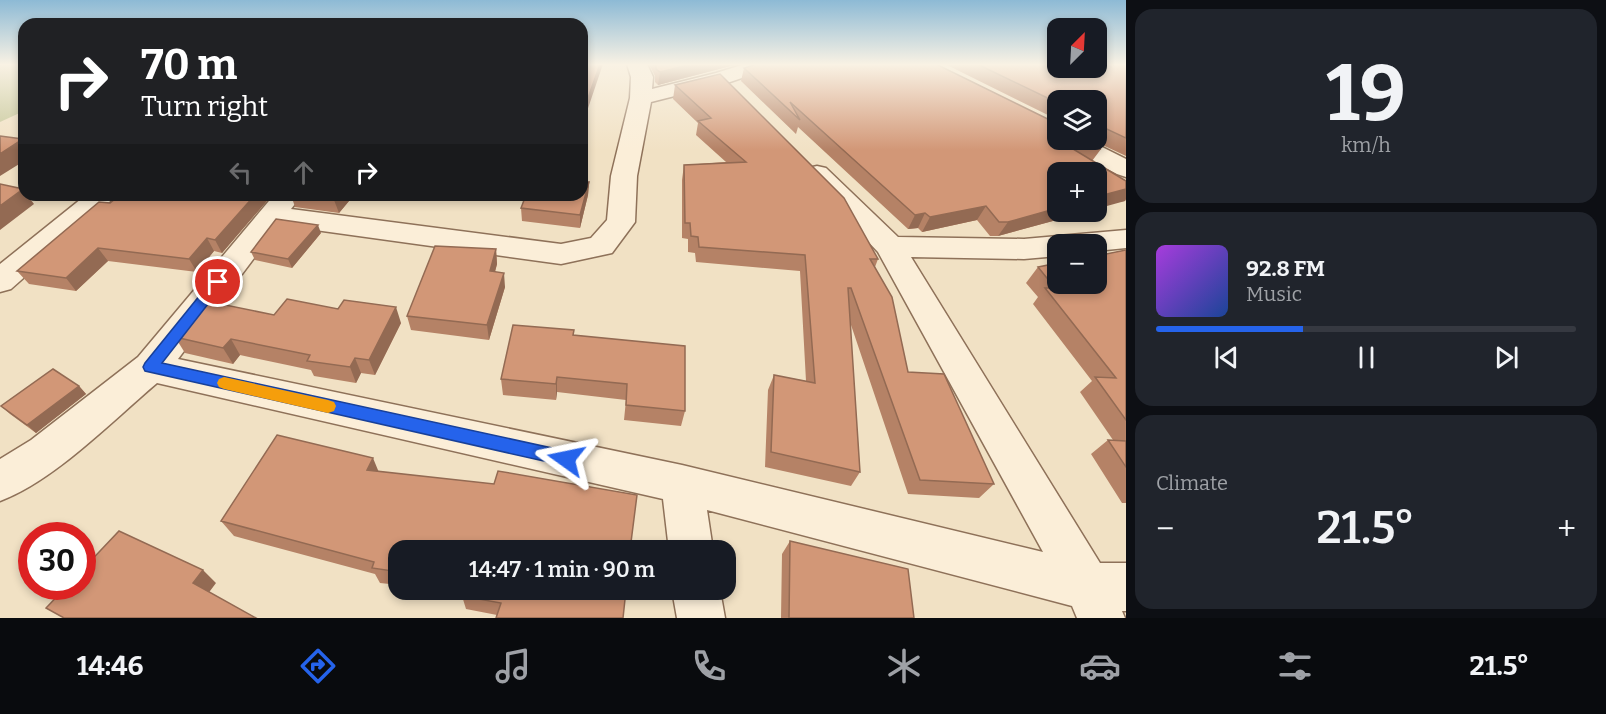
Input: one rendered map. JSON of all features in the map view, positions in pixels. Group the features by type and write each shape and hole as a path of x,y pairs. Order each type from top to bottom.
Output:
{"street":[{"path":"0,482 45,453 151,367 280,205 561,254 601,246 621,222 624,176 641,93"},
{"path":"641,98 662,93"},
{"path":"737,93 747,103"},
{"path":"1089,150 1126,169"},
{"path":"795,152 890,247 1105,597"},
{"path":"0,281 96,201"},
{"path":"1107,241 1126,239"},
{"path":"890,247 1024,249 1047,247"},
{"path":"151,367 682,484 1105,597"},
{"path":"682,484 690,540"},
{"path":"698,600 701,618"}],"green space":[{"path":"0,93 18,93 18,114 0,122"}],"building":[{"path":"684,93 739,93 844,198 878,259 870,259 892,297 908,372 944,374 994,484 920,480 851,288 848,288 860,472 771,452 774,375 815,383 805,255 699,247 698,237 691,236 690,223 685,223 684,165 746,162 698,121 711,118"},
{"path":"771,93 995,93 1047,119 1047,150 1075,150 1095,162 1047,162 1047,211 1008,222 999,222 986,206 930,217 925,213 915,215 790,102 800,120"},
{"path":"1037,93 1047,93 1047,98"},
{"path":"1107,93 1126,93 1126,138 1107,129"},
{"path":"0,136 18,138 18,142 0,154"},
{"path":"1107,170 1126,181 1126,189 1107,194"},
{"path":"0,184 18,188 18,193 0,206"},
{"path":"112,201 250,201 215,240 207,238 189,259 98,248 66,278 17,271 99,202 110,203"},
{"path":"524,201 584,201 580,215 521,208"},
{"path":"276,219 318,225 288,259 251,252"},
{"path":"435,246 496,249 490,271 504,273 487,325 407,316"},
{"path":"1126,250 1126,420 1095,377 1116,378 1050,294 1107,294 1107,254"},
{"path":"1047,265 1047,278 1038,267"},
{"path":"287,299 338,309 344,300 396,307 369,360 355,358 350,367 307,361 310,355 231,339 223,348 175,337 206,301 274,315"},
{"path":"513,325 574,330 573,335 685,346 685,411 626,405 627,384 557,377 556,384 501,379"},
{"path":"53,369 79,386 27,425 1,406"},
{"path":"277,435 373,458 367,470 494,484 498,471 637,495 631,540 388,540 388,570 372,568 374,562 221,521"},
{"path":"1108,440 1126,441 1126,467"},
{"path":"119,531 203,570 193,583 256,618 64,618 46,608 54,600 96,600 96,555"},
{"path":"790,541 908,569 914,618 789,618"},
{"path":"484,600 625,600 623,618 496,618 501,603"}],"slow traffic":[{"path":"224,383 328,406"}],"route":[{"path":"218,282 151,367 566,459"}]}
